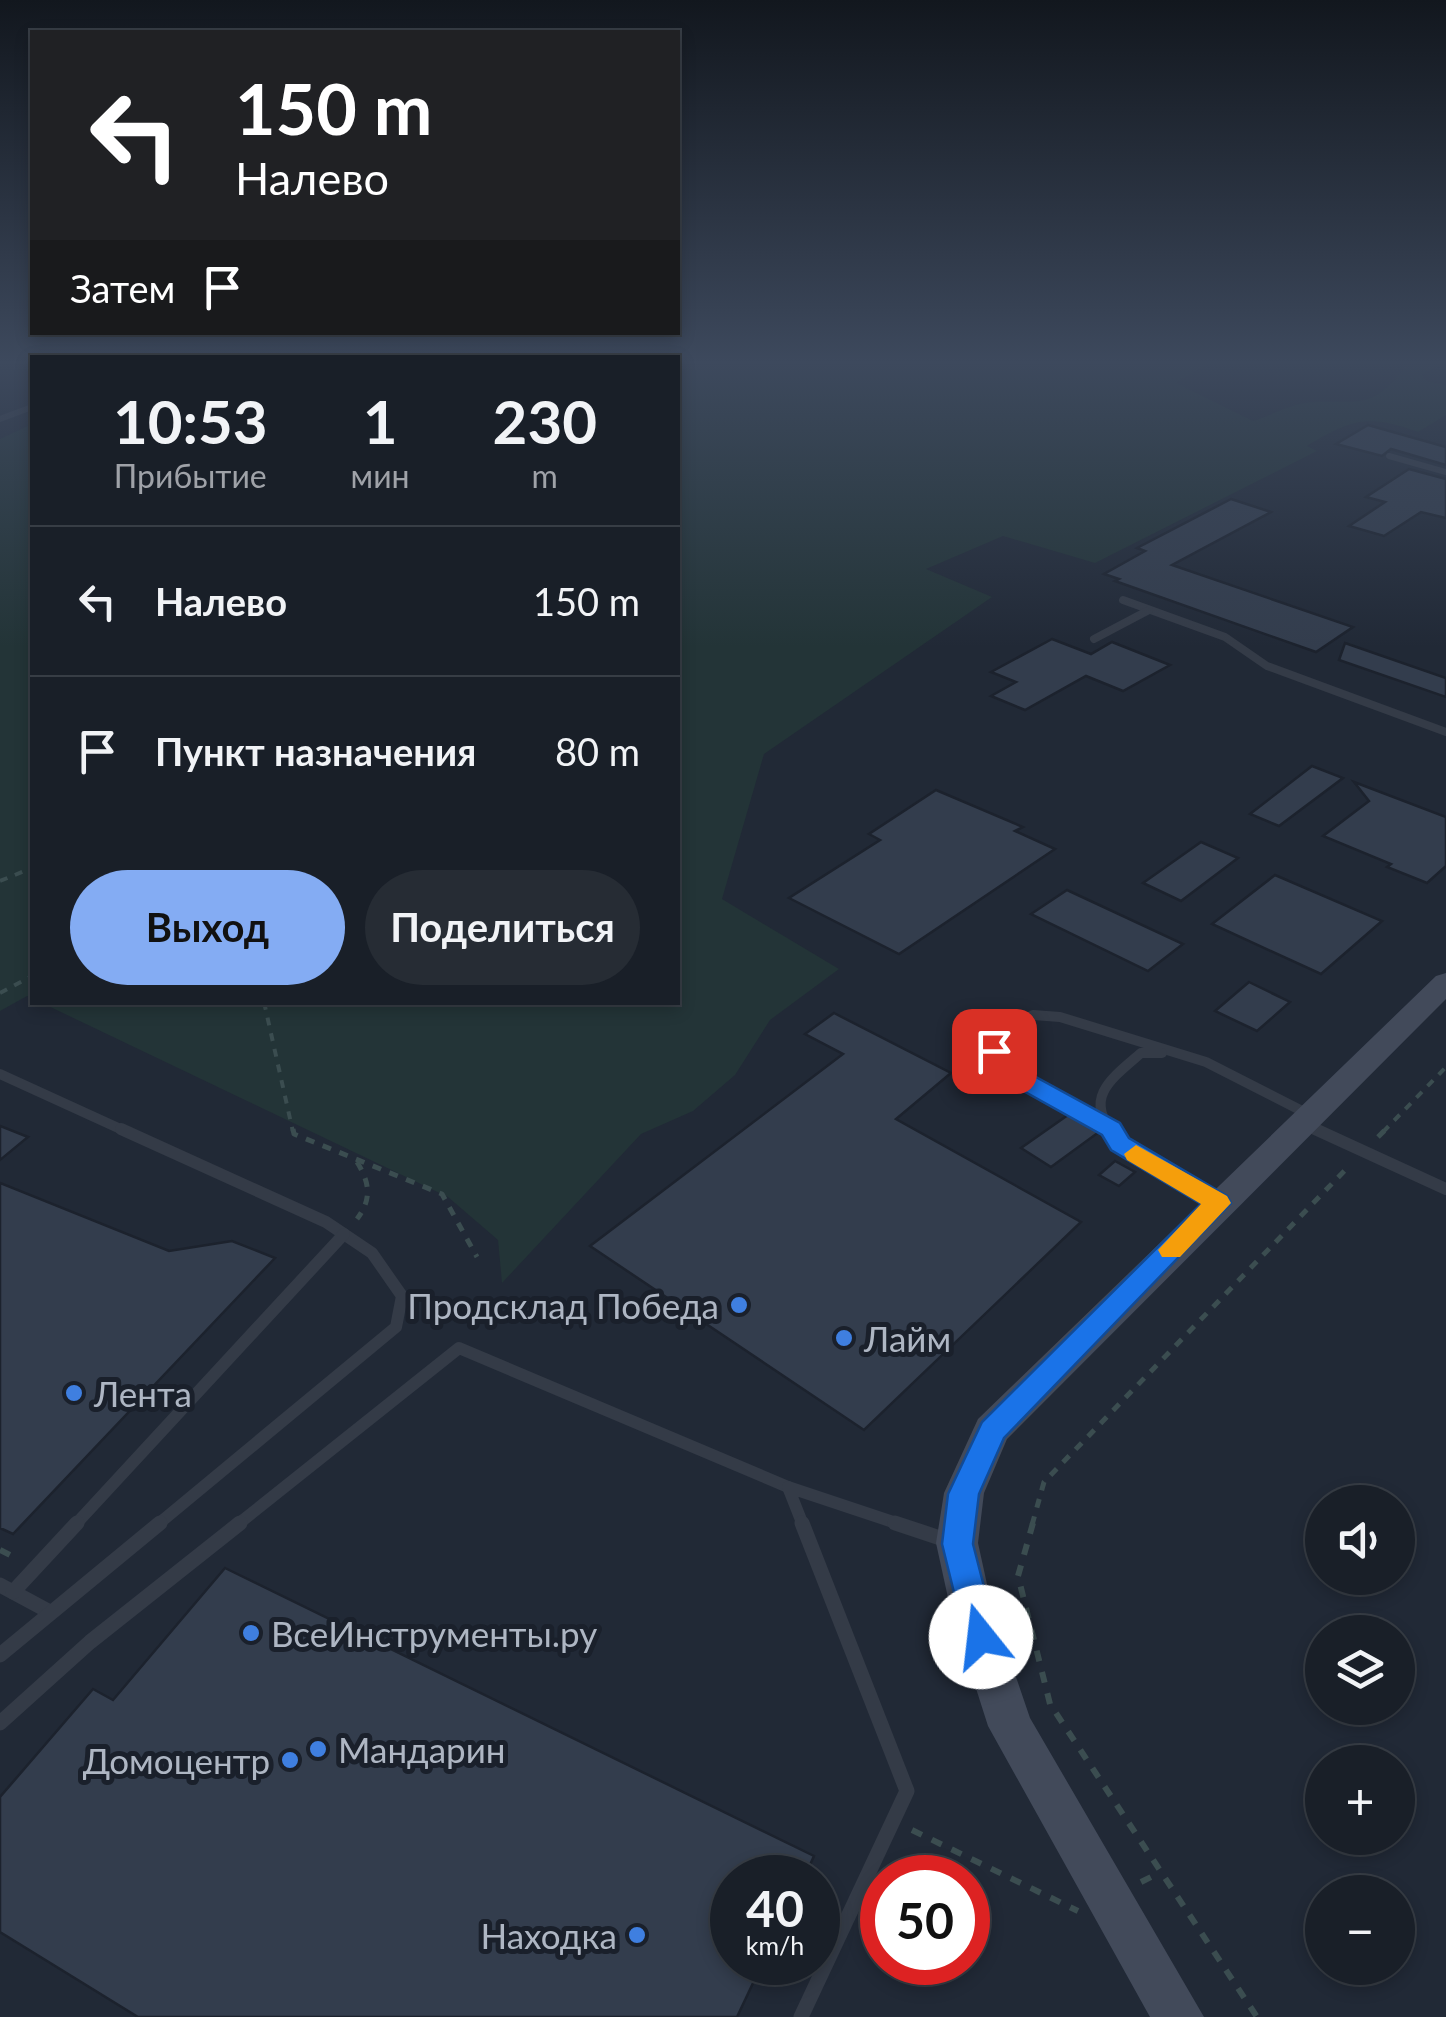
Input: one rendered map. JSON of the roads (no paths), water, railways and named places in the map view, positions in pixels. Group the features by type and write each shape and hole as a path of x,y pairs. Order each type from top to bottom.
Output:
{"main road":[{"path":"1178,2017 1010,1726 971,1608 957,1544 964,1494 992,1430 1446,982"}],"lane":[{"path":"1400,459 1446,472"},
{"path":"1123,600 1225,637 1267,666 1446,732"},
{"path":"1094,639 1149,610"},
{"path":"1111,1129 1002,1068 994,1051 1000,1035 1033,1015 1060,1017 1206,1062 1364,1152 1446,1189"},
{"path":"1170,1052 1140,1053 1101,1092 1099,1110 1120,1144 1218,1203"},
{"path":"0,1655 396,1327 402,1296 372,1252 344,1234 292,1206 1,1075"},
{"path":"50,1612 6,1588 344,1234"},
{"path":"0,1722 90,1642 459,1348 788,1487 957,1544"},
{"path":"788,1487 907,1790 801,2017"}],"place":[{"name":"Продсклад Победа","path":"739,1305"},
{"name":"Лайм","path":"844,1338"},
{"name":"Лента","path":"74,1393"},
{"name":"ВсеИнструменты.ру","path":"251,1633"},
{"name":"Мандарин","path":"318,1749"},
{"name":"Домоцентр","path":"290,1760"},
{"name":"Находка","path":"637,1935"}]}
